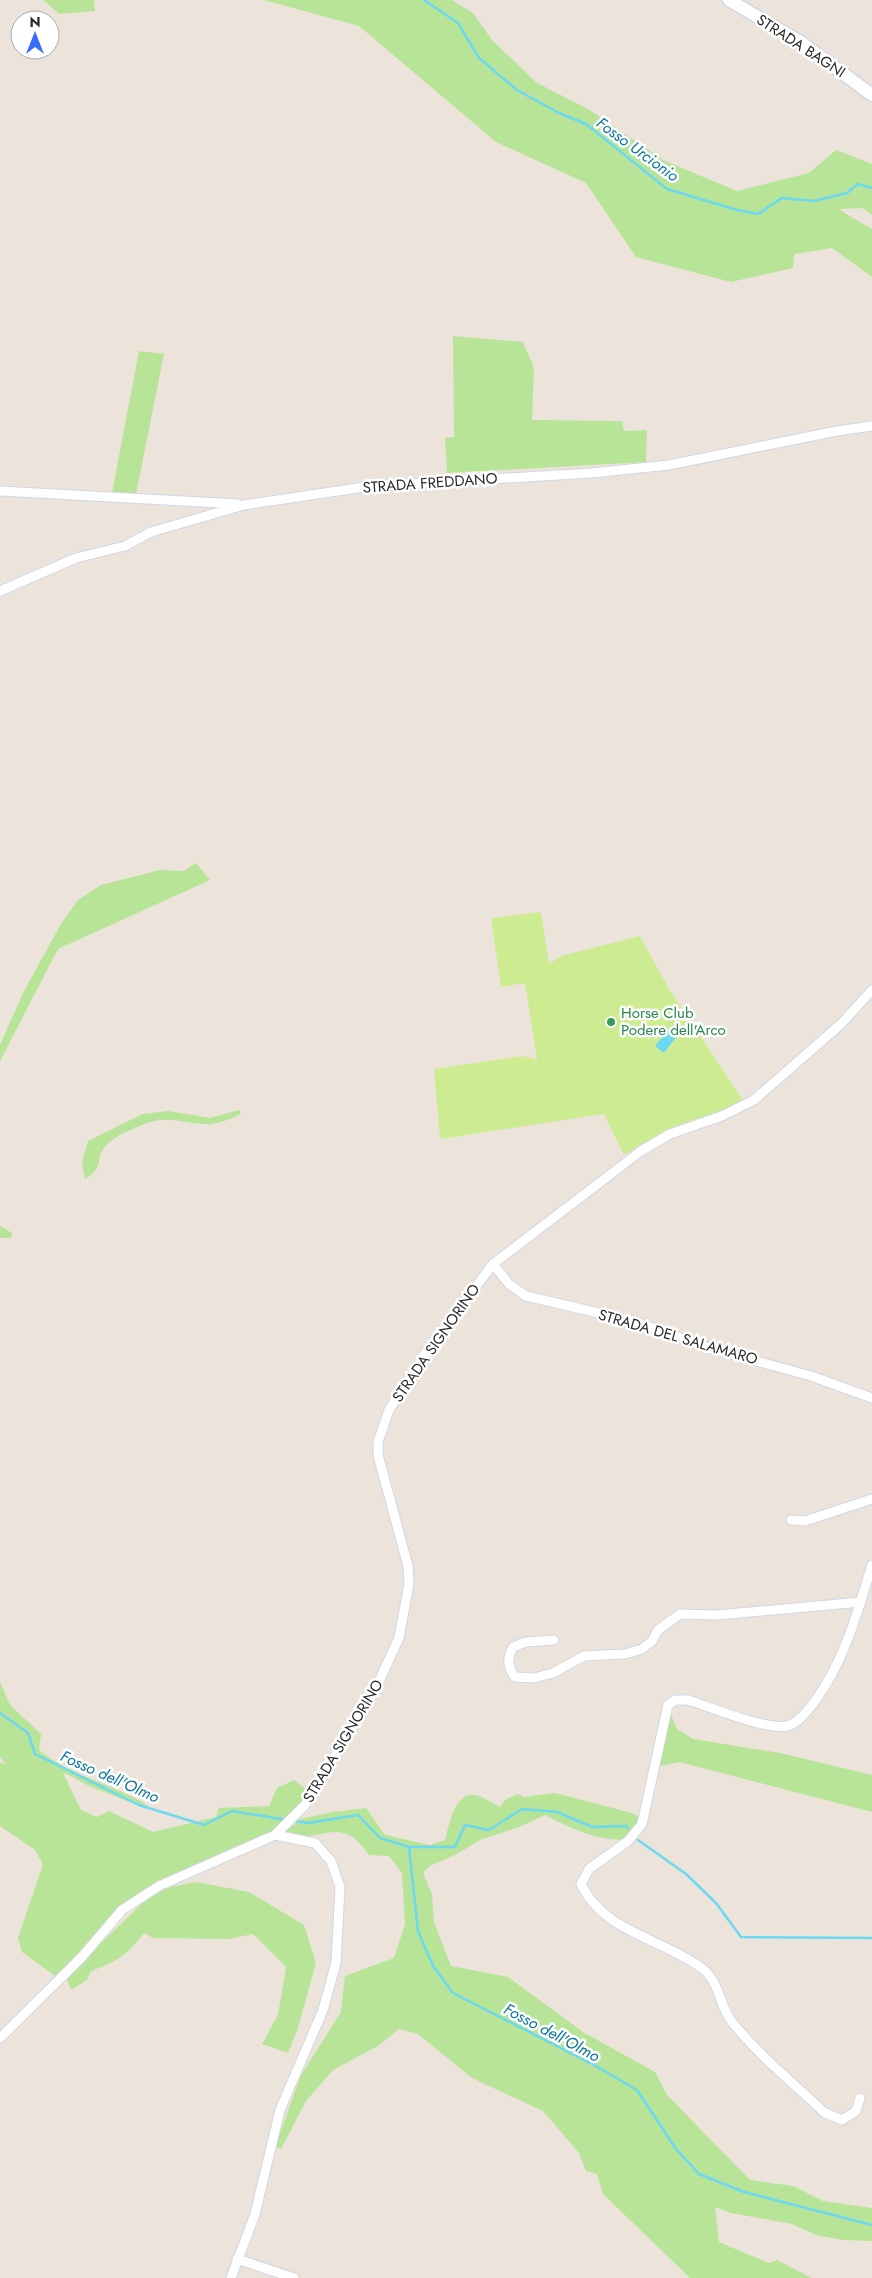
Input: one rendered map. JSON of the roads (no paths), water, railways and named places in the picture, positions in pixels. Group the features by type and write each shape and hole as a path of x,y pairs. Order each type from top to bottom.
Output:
{"street":[{"name":"STRADA BAGNI","path":"729,0 802,43 872,95"},
{"name":"STRADA FREDDANO","path":"0,592 76,558 125,546 151,532 244,505 371,486 592,473 668,465 837,431 872,426"},
{"path":"0,491 244,505"},
{"name":"STRADA SIGNORINO","path":"0,2038 81,1958 122,1910 138,1897 159,1886 275,1836 305,1806 353,1730 374,1692 399,1638 409,1584 408,1566 378,1455 378,1442 389,1410 428,1349 493,1264 641,1151 670,1134 722,1116 754,1100 841,1024 872,990"},
{"name":"STRADA DEL SALAMARO","path":"493,1264 508,1284 526,1296 633,1321 709,1348 811,1376 872,1398"},
{"path":"791,1520 805,1521 872,1499"},
{"path":"860,2098 856,2111 842,2120 825,2113 731,2020 706,1971 683,1955 636,1934 608,1918 588,1899 581,1884 589,1869 628,1841 642,1824 668,1705 675,1700 688,1700 761,1724 787,1726 804,1716 829,1682 848,1643 872,1565"},
{"path":"554,1640 526,1642 514,1647 508,1658 509,1669 515,1677 534,1678 552,1673 584,1656 625,1654 642,1649 652,1640 658,1630 680,1614 717,1615 861,1602"},
{"path":"231,2278 255,2214 280,2110 324,2010 336,1962 340,1887 331,1861 315,1843 275,1836"},
{"path":"237,2259 294,2278"}],"water":[{"path":"668,1030 677,1036 664,1053 655,1046"}],"waterway":[{"name":"Fosso Urcionio","path":"424,0 458,23 479,58 517,90 559,113 586,124 667,189 737,210 758,214 782,198 814,201 847,193 858,184 872,188"},
{"name":"Fosso dell'Olmo","path":"0,1713 28,1733 35,1754 139,1805 204,1825 232,1811 287,1820"},
{"path":"409,1847 455,1847 465,1825 489,1830 522,1809 557,1812 592,1827 626,1826 628,1828"},
{"name":"Fosso dell'Olmo","path":"295,1821 308,1823 358,1815 380,1838 409,1847 418,1931 433,1966 453,1993 594,2065 637,2090 676,2149 699,2174 744,2192 872,2225"},
{"path":"638,1840 686,1874 716,1903 741,1937 872,1938"}],"place":[{"name":"Horse Club Podere dell'Arco","path":"611,1022"}]}
